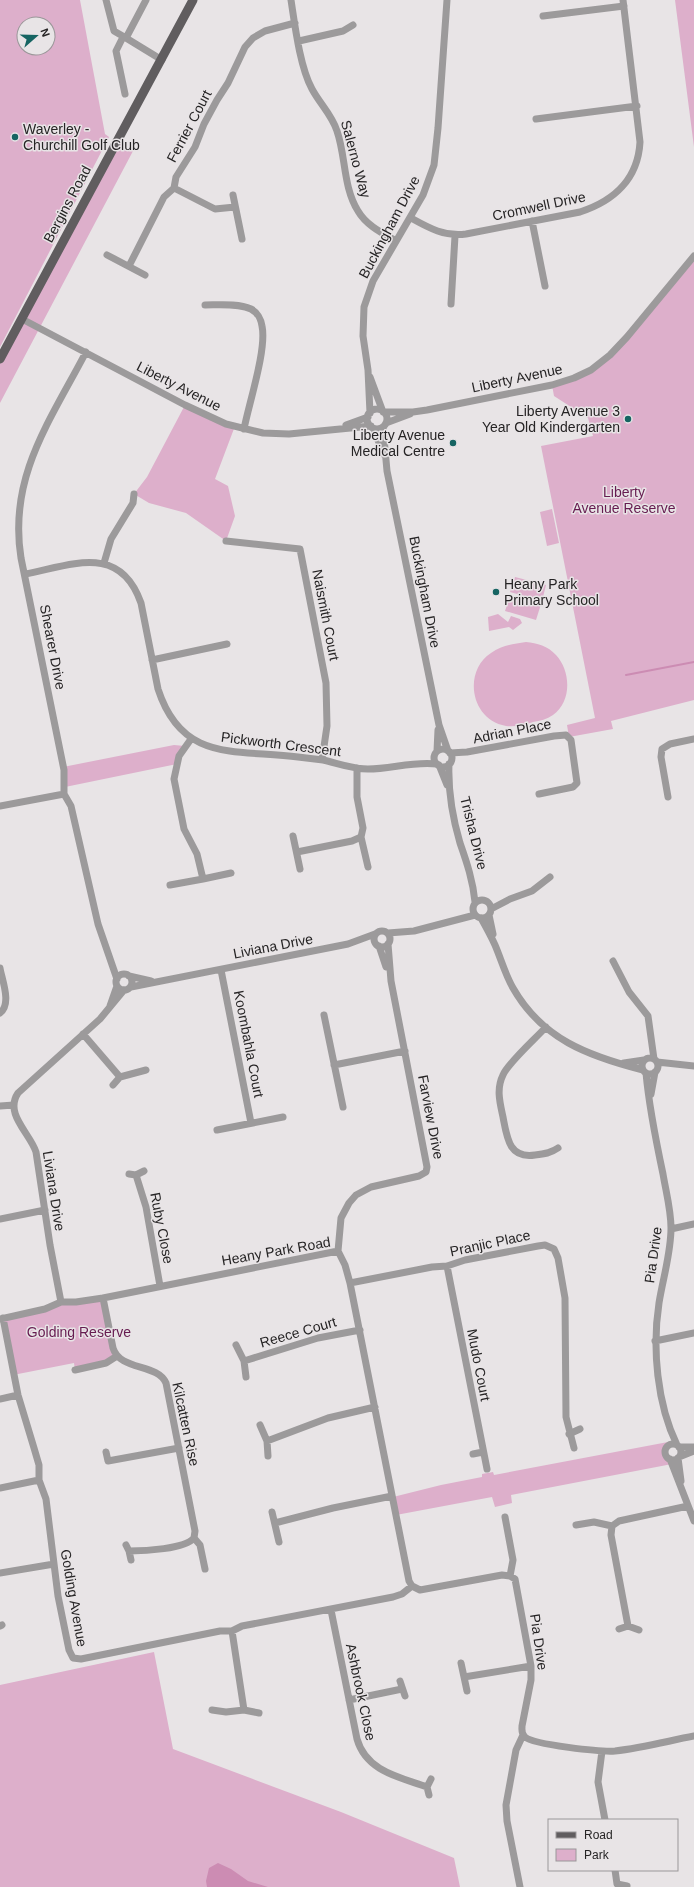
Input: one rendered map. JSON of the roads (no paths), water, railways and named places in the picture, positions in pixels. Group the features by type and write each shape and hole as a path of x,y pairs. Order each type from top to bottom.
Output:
{"main road":[{"name":"Bergins Road","path":"0,359 193,0"}],"street":[{"path":"106,0 114,31 162,60"},
{"path":"125,94 116,51 146,0"},
{"name":"Salerno Way","path":"291,0 309,82 330,115 337,131 349,191 354,204 369,225 396,241"},
{"name":"Buckingham Drive","path":"369,415 368,370 363,336 364,307 373,281 423,195 434,164 447,0"},
{"path":"543,16 624,3"},
{"name":"Cromwell Drive","path":"411,218 430,228 454,236 591,209 610,199 621,189 634,170 640,150 641,134 624,3"},
{"name":"Ferrier Court","path":"129,266 164,197 174,188 176,177 195,147 204,124 228,83 245,47 265,30 295,23"},
{"path":"299,41 343,31 353,25"},
{"path":"536,119 637,106"},
{"path":"174,188 215,209 235,206"},
{"path":"233,195 242,239"},
{"path":"532,221 545,286"},
{"path":"451,304 454,236"},
{"path":"107,255 145,275"},
{"name":"Liberty Avenue","path":"383,412 414,412 552,385 574,378 591,370 610,356 694,256"},
{"path":"205,305 244,307 250,309 256,313 262,326 262,348 244,429"},
{"name":"Liberty Avenue","path":"22,318 204,415 244,429 263,433 289,434 335,428 372,427"},
{"name":"Shearer Drive","path":"86,352 37,445 24,480 19,502 18,526 20,551 64,770 64,794 71,806 98,924 110,954 117,982"},
{"name":"Buckingham Drive","path":"368,370 383,412"},
{"path":"375,410 383,412 386,416 385,425 372,427 369,415 375,410"},
{"name":"Liberty Avenue","path":"385,425 414,412"},
{"name":"Liberty Avenue","path":"335,428 369,415"},
{"name":"Buckingham Drive","path":"385,425 386,464"},
{"name":"Buckingham Drive","path":"372,427 386,464 439,726 449,757"},
{"path":"25,574 79,564 104,563 111,539 133,503 134,494"},
{"name":"Naismith Court","path":"226,541 300,548 326,683 327,726 322,760"},
{"name":"Pickworth Crescent","path":"104,563 123,573 136,590 141,603 158,689 168,715 176,725 191,738 220,750 261,752 322,760 357,768 382,769 414,763 436,753"},
{"path":"152,660 227,644"},
{"name":"Buckingham Drive","path":"436,753 439,726"},
{"name":"Adrian Place","path":"449,757 467,752 566,735 571,740 577,783 573,787 539,794"},
{"path":"191,738 179,756 174,779 184,828 197,854 203,879"},
{"path":"668,797 661,757 662,749 670,744 694,739"},
{"path":"441,749 449,757 444,766 438,765 434,760 436,753 441,749"},
{"name":"Trisha Drive","path":"449,757 450,792 460,841 473,880 486,900 490,912"},
{"name":"Pickworth Crescent","path":"414,763 438,765"},
{"name":"Trisha Drive","path":"438,765 450,792"},
{"path":"357,768 357,797 363,828 361,837 368,867"},
{"path":"0,806 64,794"},
{"path":"293,836 300,869"},
{"path":"297,852 352,841 361,837"},
{"path":"170,885 231,873"},
{"path":"414,931 388,933 382,930 375,934 374,939 377,945 384,946 414,931 449,921 478,917 490,912 510,899 532,891 550,878"},
{"name":"Trisha Drive","path":"473,880 474,905 478,917"},
{"path":"449,921 474,905 486,900 510,899"},
{"path":"490,912 495,946"},
{"path":"478,917 495,946 512,987 532,1015 546,1027 578,1050 650,1074 656,1071 679,1066"},
{"path":"388,933 389,943"},
{"name":"Liviana Drive","path":"128,989 155,982 348,944 375,934"},
{"name":"Farview Drive","path":"338,1251 341,1218 349,1203 356,1195 371,1187 419,1176 427,1170 427,1162 391,981 389,943"},
{"name":"Liviana Drive","path":"348,944 377,945"},
{"name":"Farview Drive","path":"377,945 391,981"},
{"name":"Shearer Drive","path":"110,954 127,975"},
{"path":"613,961 629,992 648,1016 651,1040 650,1060"},
{"path":"0,968 6,1002 5,1008 0,1013"},
{"name":"Koombahla Court","path":"221,970 251,1123"},
{"path":"0,1106 14,1105 18,1093 109,1010 128,989 132,980 127,975 120,975 109,1010"},
{"name":"Liviana Drive","path":"127,975 155,982"},
{"path":"117,982 128,989"},
{"path":"324,1015 342,1107"},
{"path":"546,1027 503,1074 499,1087 499,1102 510,1145 517,1153 526,1157 549,1153 558,1148"},
{"path":"83,1034 120,1077"},
{"path":"334,1065 405,1051"},
{"path":"620,1063 650,1060 679,1066 694,1066"},
{"name":"Pia Drive","path":"650,1104 656,1071 650,1060 642,1065 671,1229 670,1248 659,1304 656,1340 658,1369 665,1410 668,1446"},
{"path":"113,1085 120,1077 146,1070"},
{"name":"Liviana Drive","path":"14,1105 17,1118 36,1152 50,1245 61,1302"},
{"path":"217,1130 283,1117"},
{"name":"Ruby Close","path":"144,1171 133,1174 145,1202 160,1286"},
{"path":"0,1218 45,1210"},
{"path":"671,1229 694,1224"},
{"name":"Pranjic Place","path":"350,1283 432,1267 447,1266 465,1260 538,1246 548,1246 556,1251 566,1304 566,1417 569,1434 574,1448"},
{"name":"Heany Park Road","path":"1,1318 45,1309 61,1302 76,1302 103,1298 338,1251 345,1265 350,1283 409,1581 412,1586"},
{"name":"Mudo Court","path":"447,1266 487,1469"},
{"path":"75,1370 106,1363 117,1356 113,1348 103,1298"},
{"name":"Golding Avenue","path":"1,1318 18,1396 39,1465 39,1480 45,1493 64,1626 69,1650 73,1658 81,1659 220,1631 232,1631 242,1626 331,1610 397,1596 412,1586"},
{"name":"Reece Court","path":"244,1361 318,1338 360,1330"},
{"path":"656,1340 694,1333"},
{"name":"Reece Court","path":"236,1345 244,1361 246,1377"},
{"name":"Kilcatten Rise","path":"117,1356 122,1360 163,1377 167,1387 196,1531 194,1538 201,1548 205,1569"},
{"path":"0,1399 18,1396"},
{"path":"267,1441 316,1422 375,1407"},
{"name":"Pia Drive","path":"665,1410 678,1446"},
{"path":"260,1425 267,1441 268,1456"},
{"path":"569,1434 580,1429"},
{"path":"694,1447 678,1446 673,1444 668,1446 665,1453 670,1459 694,1521"},
{"path":"678,1446 681,1452 678,1457 683,1493"},
{"path":"108,1461 179,1448"},
{"path":"670,1459 694,1451"},
{"path":"106,1452 109,1469"},
{"path":"473,1454 483,1452"},
{"path":"0,1488 39,1480"},
{"path":"275,1523 333,1508 392,1496"},
{"path":"576,1525 594,1522 612,1526 619,1522 688,1506"},
{"path":"272,1512 279,1542"},
{"path":"412,1586 417,1590 423,1590 502,1575 510,1576 513,1560 505,1517"},
{"path":"612,1526 611,1535 628,1626"},
{"path":"130,1552 148,1551 187,1543 194,1538"},
{"path":"126,1545 130,1552 131,1560"},
{"path":"0,1573 54,1564"},
{"name":"Pia Drive","path":"510,1576 515,1579 517,1585 532,1666 531,1680 522,1726 523,1735 516,1750 506,1805 507,1821 520,1887"},
{"name":"Ashbrook Close","path":"331,1610 358,1744 366,1758 382,1770 427,1787"},
{"path":"619,1629 628,1626 639,1630"},
{"path":"232,1631 244,1710"},
{"path":"461,1663 467,1691"},
{"path":"464,1677 532,1666"},
{"path":"400,1681 405,1696"},
{"path":"348,1700 402,1689"},
{"path":"212,1710 226,1712 244,1710 259,1713"},
{"path":"523,1735 527,1739 540,1742 602,1751 616,1751 694,1736"},
{"path":"602,1751 598,1782 605,1819"},
{"path":"429,1795 427,1787 431,1779"},
{"path":"615,1871 615,1886 627,1886"}],"waterway":[{"path":"626,675 694,662"}],"place":[{"name":"Waverley - Churchill Golf Club","path":"15,137"},
{"name":"Liberty Avenue 3 Year Old Kindergarten","path":"628,419"},
{"name":"Liberty Avenue Medical Centre","path":"453,443"},
{"name":"Heany Park Primary School","path":"496,592"}],"park label":[{"name":"Liberty Avenue Reserve","path":"624,500"},
{"name":"Golding Reserve","path":"79,1332"}]}
